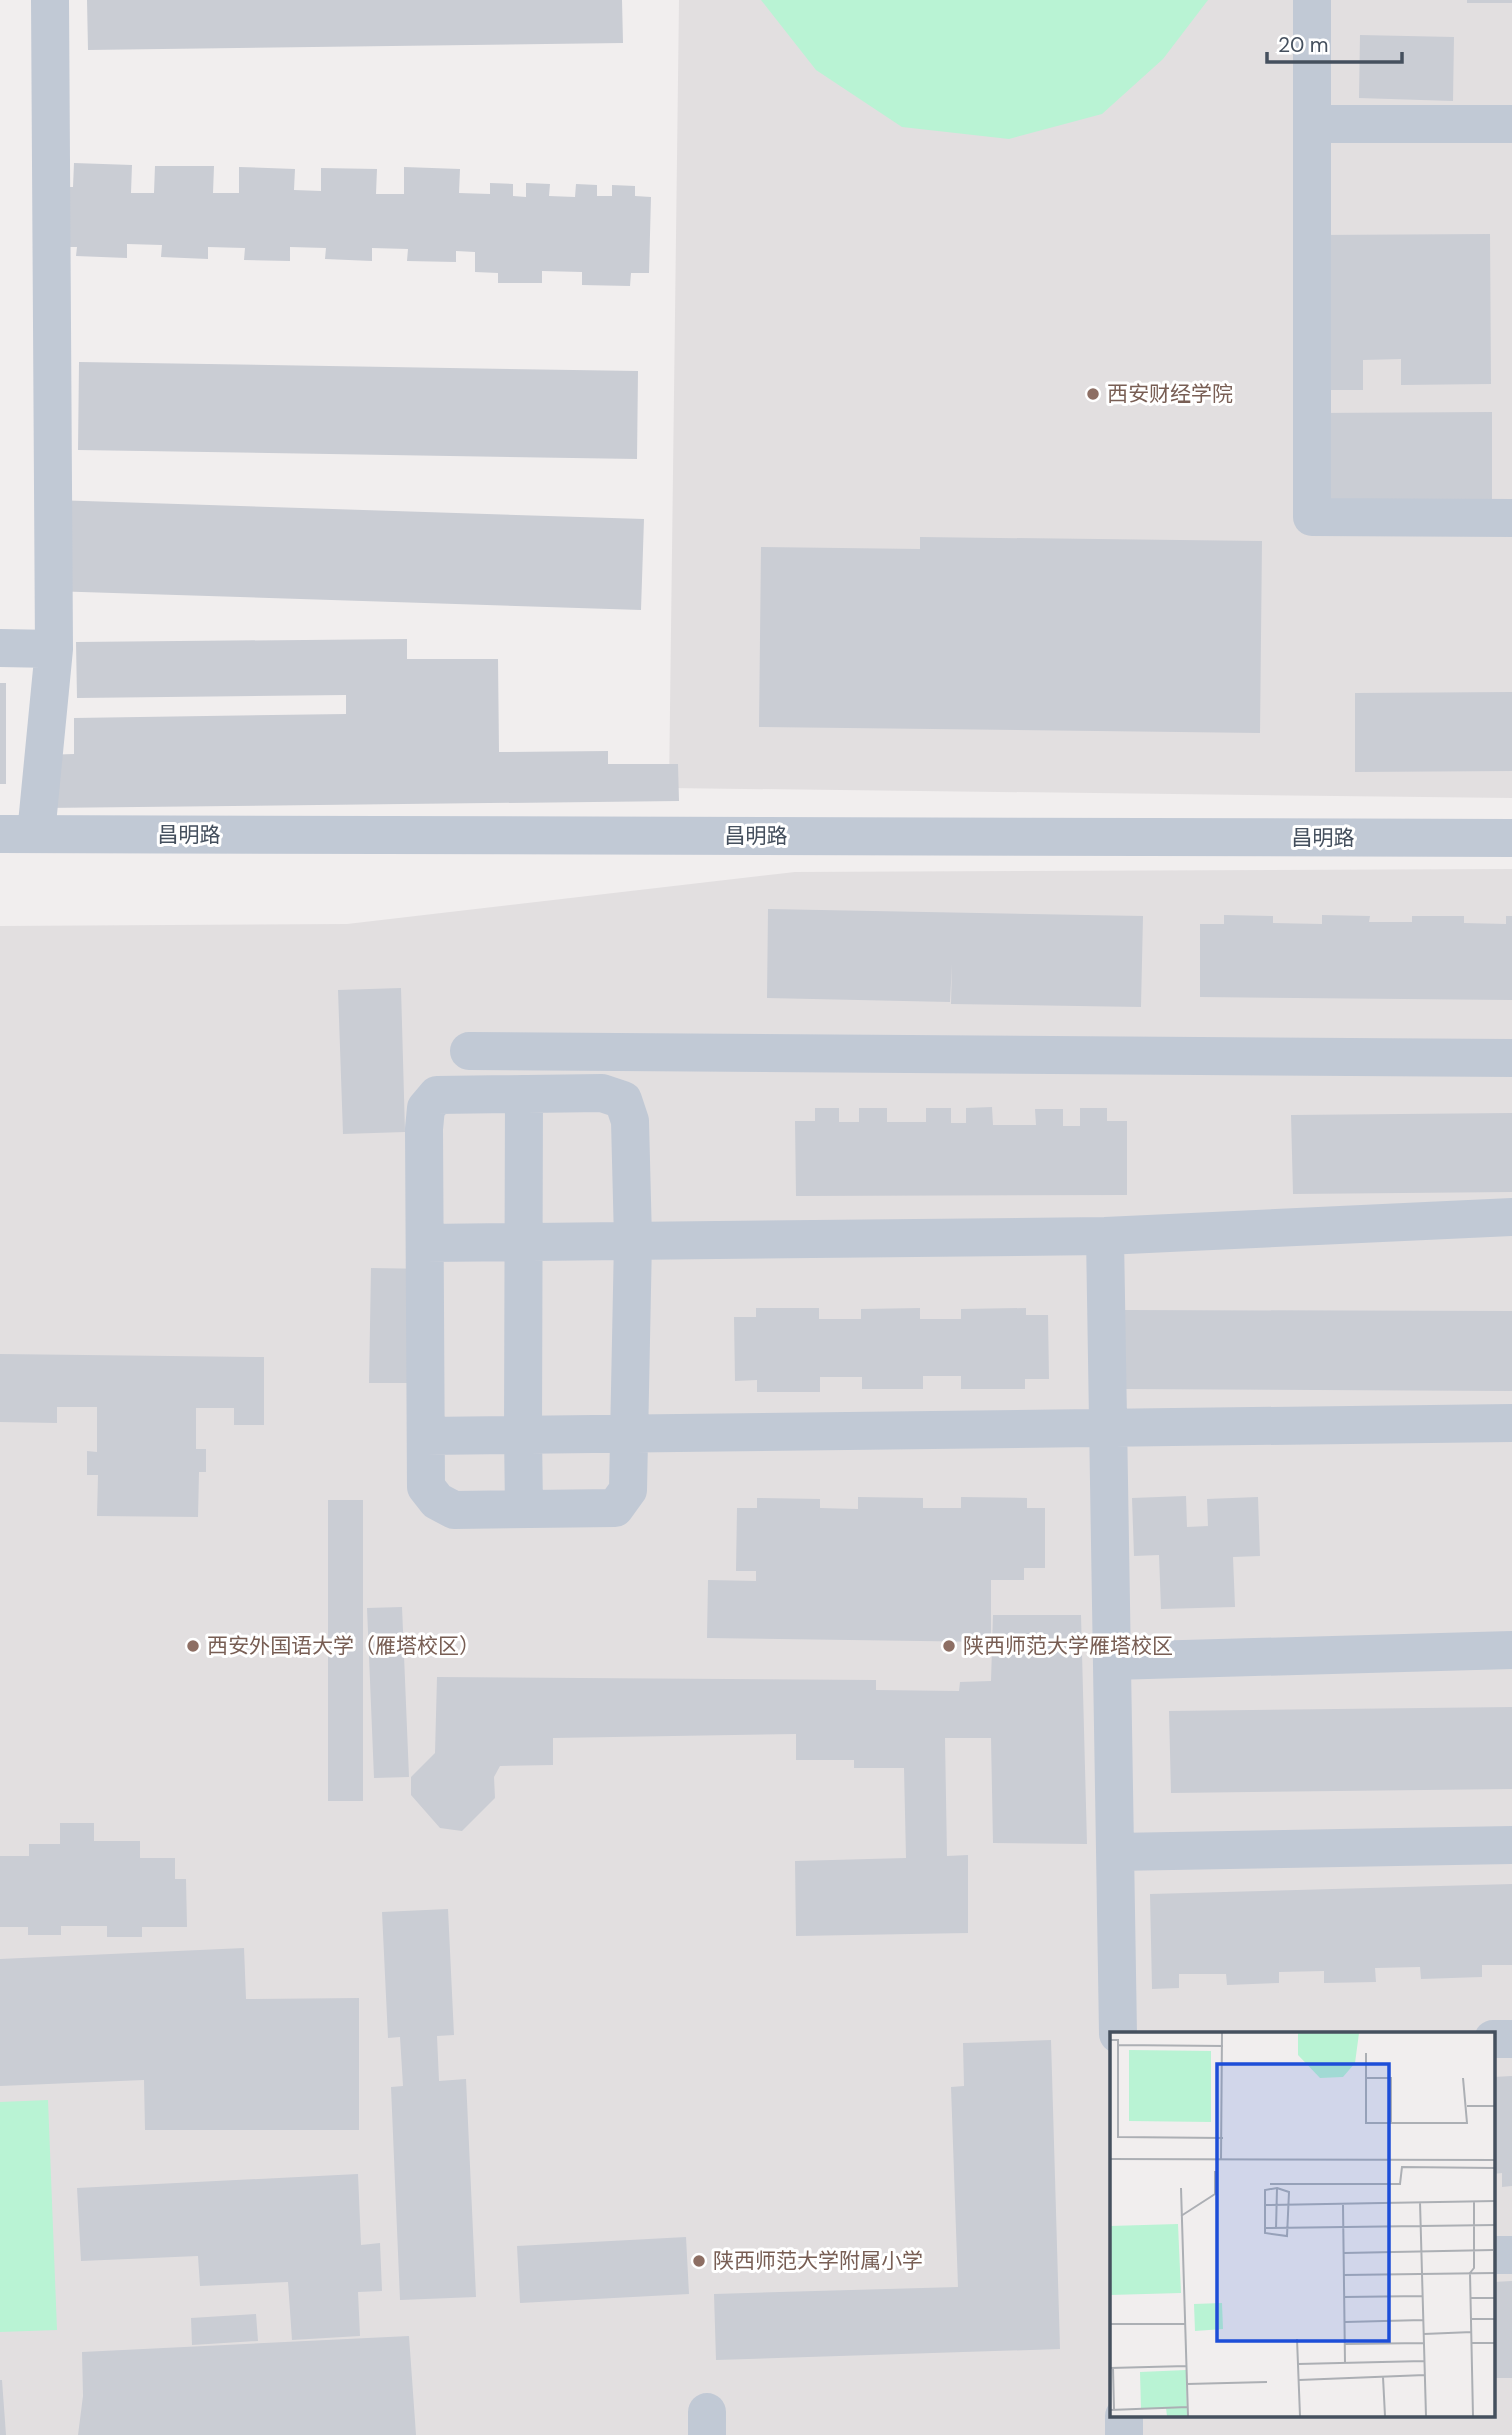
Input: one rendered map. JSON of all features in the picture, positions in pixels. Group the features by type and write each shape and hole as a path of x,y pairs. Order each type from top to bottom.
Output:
{"street":[{"path":"18,834 54,649 50,0"},
{"path":"1312,0 1312,517 1512,518"},
{"path":"1312,124 1512,124"},
{"path":"0,648 54,649"},
{"name":"昌明路","path":"18,834 1512,838"},
{"path":"469,1051 1512,1058"},
{"path":"602,1093 623,1100 630,1121 633,1240 628,1490 615,1508 454,1510 437,1501 426,1488 426,1108 437,1095 602,1093"},
{"path":"524,1094 524,1509"},
{"path":"425,1243 1105,1236 1512,1217"},
{"path":"1105,1236 1118,2032"},
{"path":"426,1437 1512,1423"},
{"path":"1112,1661 1512,1650"},
{"path":"1115,1852 1512,1845"},
{"path":"1494,2039 1512,2039"},
{"path":"1494,2255 1512,2255"}],"shaded area":[{"name":"西安财经学院","path":"679,0 1512,0 1512,798 669,788"},
{"name":"陕西师范大学雁塔校区","path":"1512,869 1512,2435 0,2435 0,926 347,924 795,872"}],"green space":[{"path":"761,0 1208,0 1163,59 1102,114 1009,139 902,127 816,70"},
{"path":"48,2100 57,2330 0,2332 0,2102"}],"building":[{"path":"87,0 622,0 623,43 88,50"},
{"path":"1467,0 1512,0 1512,3 1467,3"},
{"path":"1360,35 1454,37 1453,101 1359,98"},
{"path":"74,163 132,165 131,193 154,193 155,166 214,166 213,193 239,193 239,167 295,169 294,190 321,191 321,168 377,169 376,194 404,194 404,167 460,169 459,193 490,194 490,183 513,184 513,196 526,197 526,183 550,184 549,196 575,197 576,184 597,185 597,196 612,196 612,185 635,186 635,196 651,197 649,273 631,273 630,286 582,285 582,272 542,271 542,283 498,283 498,273 475,272 475,252 456,251 456,262 407,261 408,249 372,248 372,261 325,259 326,248 290,247 290,261 244,260 245,248 208,247 208,259 161,257 162,245 127,244 127,258 76,256 77,247 57,247 59,187 73,187"},
{"path":"1490,234 1491,384 1401,385 1401,359 1363,360 1363,390 1317,390 1316,235"},
{"path":"79,362 638,371 637,459 78,450"},
{"path":"1492,412 1492,514 1314,515 1313,413"},
{"path":"53,500 644,519 641,610 50,591"},
{"path":"920,537 1262,541 1260,733 759,727 761,547 920,549"},
{"path":"407,639 407,659 498,659 499,752 608,751 608,764 678,764 679,801 43,808 42,755 74,754 74,718 346,714 346,695 77,698 76,642"},
{"path":"0,683 6,683 6,784 0,784"},
{"path":"1512,692 1512,771 1355,772 1355,693"},
{"path":"768,909 1143,916 1141,1007 951,1004 952,964 950,1002 767,998"},
{"path":"1224,915 1273,916 1273,923 1322,924 1322,915 1370,916 1369,922 1412,922 1412,916 1464,916 1464,923 1506,924 1506,916 1512,916 1512,1000 1200,997 1200,924 1224,924"},
{"path":"401,988 405,1132 343,1134 338,990"},
{"path":"992,1107 993,1125 1036,1125 1035,1109 1063,1109 1063,1126 1080,1126 1080,1108 1107,1108 1107,1121 1127,1121 1127,1195 796,1196 795,1121 815,1121 815,1108 839,1108 839,1122 859,1122 859,1108 887,1108 887,1122 926,1122 926,1108 951,1108 951,1123 966,1123 966,1108"},
{"path":"1512,1113 1512,1192 1293,1194 1291,1115"},
{"path":"371,1268 432,1269 431,1383 369,1383"},
{"path":"756,1308 819,1308 819,1319 861,1319 861,1309 920,1308 920,1319 961,1319 961,1309 1026,1308 1026,1315 1048,1315 1049,1379 1025,1379 1025,1389 961,1389 961,1376 923,1376 923,1389 862,1389 862,1377 820,1377 820,1392 757,1392 757,1380 735,1381 734,1317 756,1317"},
{"path":"1125,1310 1512,1311 1512,1391 1125,1389"},
{"path":"0,1354 264,1357 264,1425 234,1425 234,1408 196,1408 196,1449 206,1449 206,1472 199,1472 198,1517 97,1516 98,1475 87,1475 87,1451 97,1452 97,1407 57,1407 57,1423 0,1422"},
{"path":"1186,1496 1187,1527 1208,1526 1207,1499 1258,1497 1260,1556 1233,1557 1235,1607 1161,1609 1159,1555 1134,1556 1132,1498"},
{"path":"858,1497 923,1498 923,1508 961,1508 961,1497 1027,1498 1027,1508 1045,1508 1045,1568 1024,1568 1024,1580 991,1580 991,1642 707,1638 708,1580 756,1581 756,1571 736,1571 737,1508 757,1508 757,1498 820,1499 820,1508 858,1509"},
{"path":"328,1500 363,1500 363,1801 328,1801"},
{"path":"402,1607 409,1777 374,1778 367,1608"},
{"path":"993,1615 1081,1615 1087,1844 993,1843 991,1738 945,1738 947,1856 968,1855 968,1933 796,1936 795,1861 906,1858 904,1768 854,1768 854,1760 796,1760 796,1734 553,1738 553,1765 500,1766 494,1777 495,1798 462,1831 440,1828 411,1795 411,1777 435,1753 437,1677 876,1680 876,1690 959,1691 960,1682 991,1681"},
{"path":"1512,1707 1512,1789 1171,1793 1169,1711"},
{"path":"60,1823 94,1823 94,1841 140,1841 140,1858 175,1858 175,1879 186,1879 187,1927 142,1927 142,1937 107,1937 107,1926 61,1926 61,1935 28,1935 28,1927 0,1927 0,1856 29,1856 29,1844 60,1844"},
{"path":"1512,1884 1512,1965 1482,1965 1482,1977 1421,1979 1420,1967 1375,1968 1376,1982 1324,1983 1324,1971 1279,1972 1279,1983 1227,1985 1226,1974 1179,1974 1179,1988 1152,1989 1150,1894"},
{"path":"448,1909 454,2035 437,2036 439,2081 466,2079 476,2297 400,2300 391,2087 403,2086 400,2037 388,2038 382,1912"},
{"path":"244,1948 246,1999 359,1998 359,2130 145,2130 144,2080 0,2086 0,1959"},
{"path":"1051,2040 1060,2349 716,2360 714,2294 958,2287 951,2087 964,2086 963,2043"},
{"path":"1512,2076 1512,2186 1502,2187 1502,2173 1494,2174 1494,2077"},
{"path":"358,2174 361,2245 380,2243 382,2291 358,2292 360,2336 292,2340 288,2282 200,2286 198,2256 81,2261 77,2188"},
{"path":"686,2237 689,2294 520,2303 517,2246"},
{"path":"1512,2281 1512,2378 1494,2378 1494,2282"},
{"path":"256,2314 258,2341 192,2345 191,2318"},
{"path":"409,2336 416,2435 78,2435 83,2396 82,2352"},
{"path":"2,2380 6,2435 0,2435"}],"place":[{"name":"西安财经学院","path":"1093,394"},
{"name":"西安外国语大学（雁塔校区）","path":"193,1646"},
{"name":"陕西师范大学雁塔校区","path":"949,1646"},
{"name":"陕西师范大学附属小学","path":"699,2261"}]}
